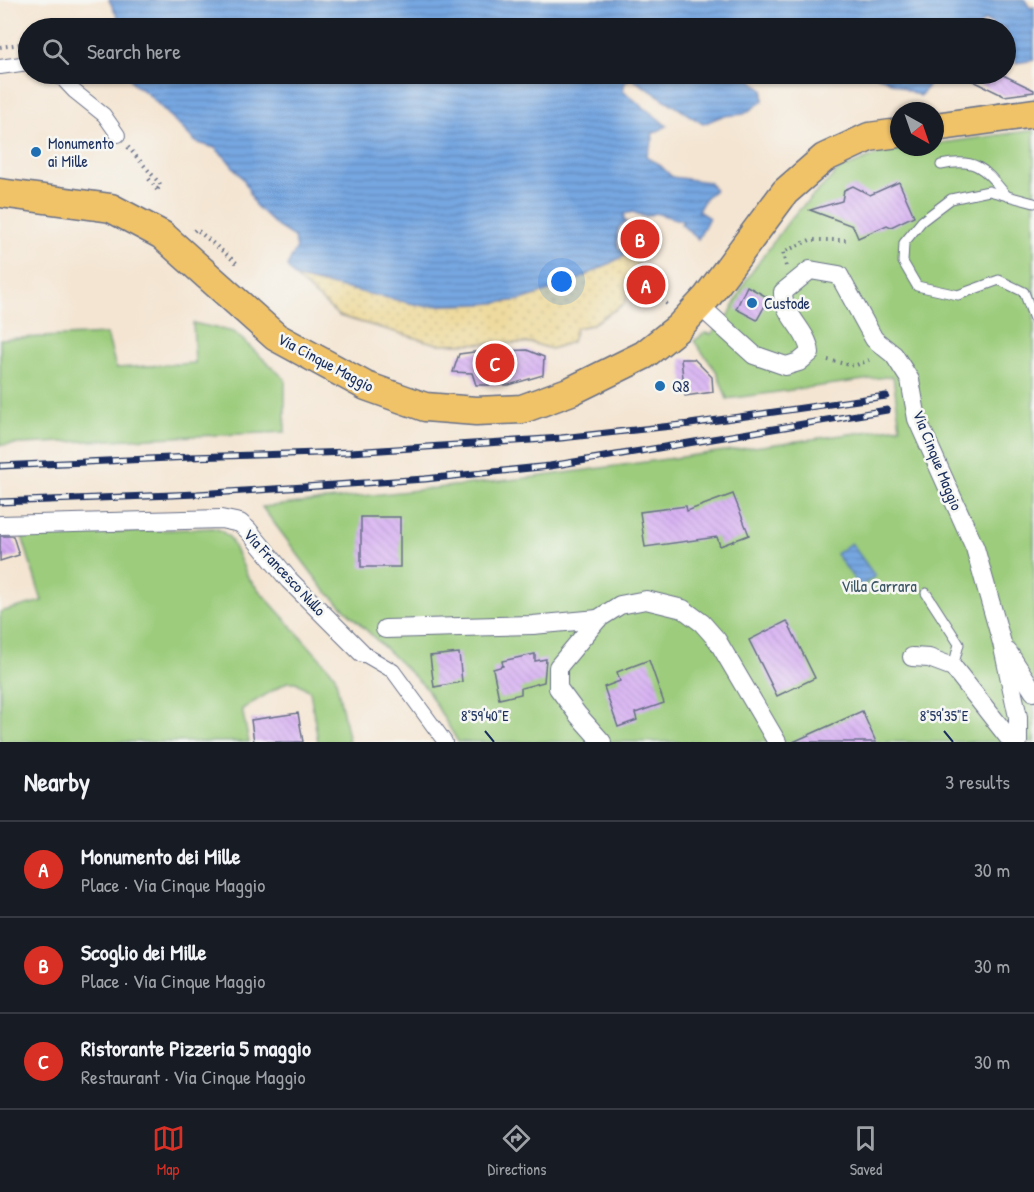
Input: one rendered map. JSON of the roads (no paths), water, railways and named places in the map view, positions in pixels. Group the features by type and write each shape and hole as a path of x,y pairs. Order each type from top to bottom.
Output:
{"main road":[{"path":"944,126 1034,113"},
{"name":"Via Cinque Maggio","path":"0,193 111,208 162,235 276,337 366,386 425,407 476,411 522,409 571,391 644,355 678,328 692,313 785,192 824,158 868,137 890,134"}],"street":[{"path":"0,67 18,64"},
{"path":"67,84 104,115 118,135"},
{"name":"Via Cinque Maggio","path":"692,313 754,354 786,366 799,362 810,353 809,343 783,301 783,292 810,270 839,275 874,339 894,355 910,380 917,419 975,548 1002,643 1018,717 1018,742"},
{"name":"Via Francesco Nullo","path":"0,525 221,519 240,523 289,579 362,654 393,671 445,742"},
{"path":"602,742 578,716 558,688 558,667 598,620 620,605 646,600 683,609 702,623 717,640 777,742"},
{"path":"385,629 533,625 598,620"},
{"name":"Via Cinque Maggio","path":"1002,643 1034,692"},
{"path":"912,657 929,658 953,667 1012,742"}],"lane":[{"path":"941,165 955,162 983,167 1007,196"},
{"path":"1034,203 988,191 951,199 922,221 904,243 903,262 917,285 958,295 999,280 1023,292 1034,319"},
{"path":"926,593 958,645 953,667"}],"water":[{"path":"109,0 1025,0 1030,8 1034,7 1034,60 1016,63 1016,18 118,18"},
{"path":"133,84 625,84 623,91 667,126 652,134 653,139 646,156 672,177 709,182 715,190 706,197 698,211 709,218 698,239 681,224 683,221 655,213 645,217 633,212 624,214 624,220 627,222 620,226 617,239 618,247 626,255 567,285 521,300 423,306 295,277 287,267 296,249 294,237 278,227 255,205 244,180 226,158 215,148 196,142 147,93"},
{"path":"640,84 756,84 763,90 763,101 744,114 722,116 703,124"},
{"path":"895,84 929,84 920,96"},
{"path":"851,543 875,576 860,587 836,554"}],"railway":[{"path":"0,466 351,452 561,438 690,424 886,396"},
{"path":"0,502 197,494 425,479 550,466 887,410"}],"place":[{"name":"Monumento ai Mille","path":"36,152"},
{"name":"Scoglio dei Mille","path":"640,239"},
{"name":"Monumento dei Mille","path":"646,285"},
{"name":"Custode","path":"752,303"},
{"name":"Ristorante Pizzeria 5 maggio","path":"495,363"},
{"name":"Q8","path":"660,386"}],"park label":[{"name":"Villa Carrara","path":"879,586"}]}
